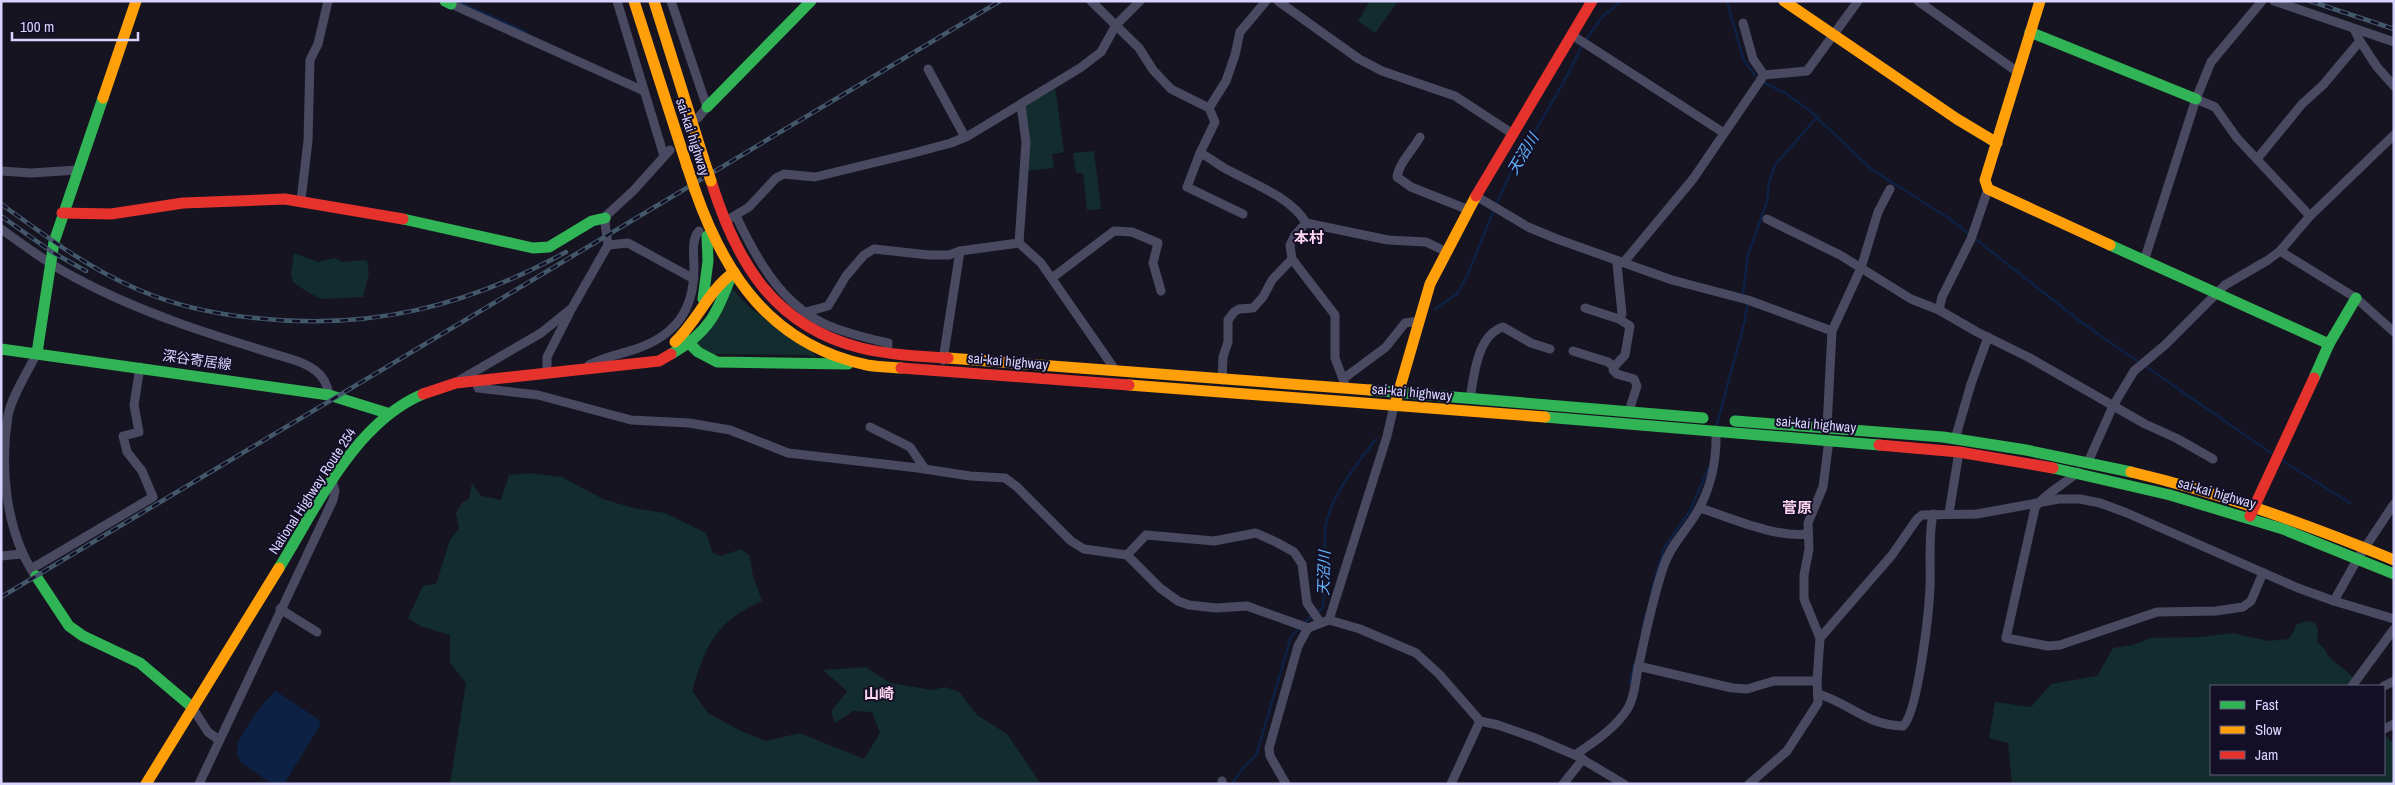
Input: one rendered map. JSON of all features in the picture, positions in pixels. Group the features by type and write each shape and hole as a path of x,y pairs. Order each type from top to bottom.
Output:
{"main road":[{"path":"37,353 50,263 62,213 136,1"},
{"name":"sai-kai highway","path":"634,1 704,219 718,251 747,295 785,329 821,350 868,365 1716,430 1958,452 2078,472 2250,518 2358,558 2394,574"},
{"name":"sai-kai highway","path":"654,1 719,208 744,265 770,299 782,310 817,331 856,341 887,353 1222,380 1344,383 1397,393 1827,427 1954,439 2054,454 2253,506 2394,560"},
{"path":"707,107 750,61 811,1"},
{"path":"1394,406 1430,284 1476,196 1592,1"},
{"path":"1784,1 1997,143"},
{"path":"2040,1 1986,180 1988,190 2329,344"},
{"path":"2030,32 2196,99"},
{"path":"62,213 111,214 183,203 263,198 302,200 424,223 533,248 549,247 592,221 605,218"},
{"path":"703,304 708,261 704,219"},
{"name":"National Highway Route 254","path":"686,340 692,324 716,285 744,265"},
{"name":"National Highway Route 254","path":"146,784 332,482 360,440 387,413 429,392 456,383 658,361 686,340 719,309 732,273"},
{"path":"2250,518 2253,506 2329,344 2356,298"},
{"path":"686,340 707,359 717,362 868,365"},
{"name":"深谷寄居線","path":"1,349 329,395 387,413"},
{"path":"34,573 69,626 83,636 140,663 192,707"}],"street":[{"path":"302,200 308,141 310,60 318,44 328,1"},
{"path":"547,374 547,357 608,245 605,218 667,153 644,91 617,1"},
{"path":"671,1 707,107 698,118"},
{"path":"1090,1 1139,48 1153,70 1171,90 1209,108 1215,122 1200,153 1187,187 1243,214"},
{"path":"856,341 823,323 790,299 765,270 732,218 750,208 776,178 784,174 815,177 918,152 965,137 1021,105 1102,52 1116,25 1140,1"},
{"path":"1209,108 1226,81 1235,55 1240,32 1266,1"},
{"path":"1278,1 1359,59 1382,71 1455,96 1513,134"},
{"path":"1764,75 1807,71 1858,1"},
{"path":"1918,1 2019,73"},
{"path":"2144,261 2196,99 2211,62 2262,1"},
{"path":"2274,1 2394,42"},
{"path":"450,2 644,91"},
{"path":"1742,23 1754,59 1764,75"},
{"path":"2354,29 2360,42 2377,67 2394,86"},
{"path":"1572,35 1724,133"},
{"path":"2257,159 2296,110 2323,85 2360,42"},
{"path":"928,69 965,137"},
{"path":"1619,318 1622,314 1617,264 1693,179 1764,75"},
{"path":"2196,99 2215,107 2231,130 2310,216"},
{"path":"1019,242 1026,142 1021,105"},
{"path":"2088,462 2113,406 2134,371 2165,345 2225,285 2280,251 2310,216 2394,135"},
{"path":"1420,137 1412,153 1399,167 1397,178 1411,187 1469,210"},
{"path":"1200,153 1228,171 1264,187 1302,214 1306,223"},
{"path":"1,171 31,173 78,170"},
{"path":"1827,427 1832,331 1861,268 1878,212 1890,189"},
{"path":"1939,310 1942,297 1971,239 1988,190"},
{"path":"1476,196 1536,231 1672,280 1748,300 1832,331"},
{"path":"1767,219 1840,254 1911,299 1939,310 2028,357 2145,424 2176,438 2213,459"},
{"path":"1306,223 1388,240 1426,242 1447,252"},
{"path":"1306,223 1295,235 1290,245 1292,260 1335,315 1335,358 1344,383 1386,348 1405,323 1419,321"},
{"path":"1,229 75,278 165,317 238,343 308,364 328,383 329,395"},
{"path":"578,370 601,358 637,349 669,332 683,317 692,298 695,235 699,231"},
{"path":"1052,278 1114,231 1132,232 1158,244 1153,263 1162,291"},
{"path":"806,312 828,306 846,276 864,255 874,249 929,255 948,255 960,251 1019,242 1032,253 1052,278 1116,371 1122,385"},
{"path":"608,245 628,243 694,279"},
{"path":"942,370 960,251"},
{"path":"2280,251 2356,298 2394,332"},
{"path":"1222,380 1222,357 1228,342 1228,320 1239,309 1254,308 1263,297 1272,280 1292,260"},
{"path":"456,383 540,333 572,308"},
{"path":"1585,308 1619,318 1630,326 1625,355 1614,367"},
{"path":"1470,398 1475,368 1482,348 1496,329 1502,327 1531,343 1550,349"},
{"path":"1954,439 1988,337"},
{"path":"1573,351 1608,362 1614,367 1613,370 1617,374 1634,378 1637,386 1632,395 1629,411"},
{"path":"37,353 11,405 2,450 2,468 12,528 22,554 34,573 153,497 142,471 127,452 123,436 138,432 134,404 140,367"},
{"path":"476,381 478,388 538,395 631,420 689,423 730,430 788,453 970,476 1005,478 1016,486 1070,541 1084,549 1127,555 1160,588 1178,601 1189,605 1216,608 1247,606 1308,628"},
{"path":"1286,784 1270,756 1269,748 1298,646 1308,628 1325,621 1388,436 1394,406"},
{"path":"870,427 910,448 925,469"},
{"path":"1562,784 1579,757 1616,724 1634,696 1638,666 1657,586 1668,555 1700,508 1710,485 1716,463 1716,430"},
{"path":"1749,784 1787,751 1818,703 1817,681 1820,638 1804,599 1804,576 1809,549 1808,523 1823,487 1829,440"},
{"path":"1949,513 1958,452"},
{"path":"2078,472 2038,502 2006,638 2048,646 2060,645 2157,612 2243,607 2251,601 2263,573"},
{"path":"199,784 333,500 335,491 332,482"},
{"path":"1820,638 1892,555 1917,519 1922,515 1949,513 1977,514 2038,502 2066,499 2100,503 2127,512 2263,573 2334,602 2394,619"},
{"path":"2334,602 2358,558 2394,504"},
{"path":"1700,508 1780,533 1796,536 1808,534"},
{"path":"1818,694 1864,717 1895,726 1903,726 1906,723 1914,700 1920,668 1930,589 1932,514"},
{"path":"1127,555 1146,535 1214,541 1256,533 1294,552 1302,564 1306,581 1307,603 1325,621 1360,629 1416,653 1439,674 1480,722 1517,731 1579,757 1624,784"},
{"path":"1,556 22,554"},
{"path":"280,609 318,632"},
{"path":"2357,685 2394,629"},
{"path":"1638,666 1732,688 1747,689 1774,681 1817,681"},
{"path":"192,707 208,732 219,740"},
{"path":"1451,784 1480,722"}],"green space":[{"path":"1370,1 1398,1 1375,33 1358,21"},
{"path":"1055,87 1064,152 1052,154 1054,168 1026,171 1030,137 1025,105"},
{"path":"1094,151 1101,209 1087,210 1083,173 1076,173 1073,153"},
{"path":"294,253 318,262 335,258 342,262 367,260 369,273 363,297 321,299 306,291 293,282 291,273"},
{"path":"732,288 749,307 813,352 817,360 809,355 713,354 695,344"},
{"path":"529,473 562,477 603,499 633,508 665,513 706,533 713,553 721,556 741,549 750,556 753,576 762,601 733,617 715,637 702,660 692,691 708,713 741,731 766,741 800,733 864,759 880,733 872,712 853,711 835,723 831,712 847,691 823,670 866,667 890,683 932,690 945,687 959,692 977,715 1007,734 1041,784 450,784 466,683 450,663 450,635 420,626 408,618 423,586 436,584 450,540 459,528 456,513 462,503 469,499 472,483 481,496 501,500 509,475"},
{"path":"2307,621 2315,623 2318,630 2317,642 2324,648 2328,656 2353,677 2348,685 2210,685 2210,775 2385,775 2385,735 2394,744 2394,784 2012,784 2008,743 1989,738 1995,702 2031,707 2051,684 2097,676 2113,648 2133,645 2151,638 2200,637 2232,633 2269,641 2288,639 2296,625"}],"water":[{"path":"276,691 318,719 321,724 284,784 272,784 242,763 237,752 240,739 249,724 260,708"}],"waterway":[{"path":"457,1 526,32"},
{"name":"天沼川","path":"1585,41 1601,18 1621,1"},
{"path":"1727,1 1744,61 1759,80 1785,93 1809,110 1871,169 1950,219 2085,325 2140,363"},
{"name":"天沼川","path":"1496,205 1505,184 1562,86 1582,45"},
{"path":"1743,293 1748,255 1767,202 1769,182 1775,165 1818,116"},
{"name":"天沼川","path":"1435,309 1457,294 1467,276 1494,210"},
{"path":"1717,424 1745,320 1747,305"},
{"path":"2145,366 2274,455"},
{"name":"天沼川","path":"1316,613 1322,609 1323,603 1325,532 1329,512 1346,479 1376,439"},
{"path":"2281,460 2350,503"},
{"path":"1651,592 1664,548 1690,511 1709,467"},
{"path":"1642,631 1646,614"},
{"name":"天沼川","path":"1303,624 1312,616"},
{"name":"天沼川","path":"1232,784 1244,767 1256,756 1291,637 1299,628"},
{"path":"1630,683 1634,665"}],"railway":[{"path":"1,597 1000,1"},
{"path":"2310,1 2394,29"},
{"path":"1,204 78,258 111,277 143,292 190,307 222,314 255,318 337,321 377,317 416,310 492,287 566,252"},
{"path":"1,216 52,252 86,271"}],"traffic: fast":[{"path":"445,1 451,4"},
{"path":"707,107 811,1"},
{"path":"2030,32 2196,99"},
{"path":"37,353 54,242 103,98"},
{"path":"403,219 533,248 549,247 592,221 605,218"},
{"path":"703,299 708,261 707,236"},
{"path":"2110,245 2329,344"},
{"path":"671,354 695,338 710,320 717,310 732,273"},
{"path":"2314,378 2329,344 2356,298"},
{"path":"682,336 698,352 717,362 848,364"},
{"path":"1,349 329,395 387,413"},
{"path":"1370,390 1703,418"},
{"path":"279,568 323,494 357,446 377,425 399,407 423,394"},
{"path":"1545,417 1879,445"},
{"path":"1735,421 1943,437 2026,450 2131,472"},
{"path":"2053,468 2170,495 2283,529 2394,574"},
{"path":"36,576 69,626 83,636 140,663 192,707"}],"traffic: slow":[{"path":"103,98 136,1"},
{"path":"634,1 687,166"},
{"path":"654,1 703,157"},
{"path":"1784,1 1957,119 1997,143"},
{"path":"2040,1 1985,180 1988,189 2110,245"},
{"path":"703,157 711,181"},
{"path":"687,166 695,190"},
{"path":"695,190 721,251 738,278 757,302 779,324 804,341 834,355 867,365 901,368"},
{"path":"1396,401 1430,284 1476,196"},
{"path":"675,342 717,288 734,272"},
{"path":"948,358 1370,390"},
{"path":"1129,385 1545,417"},
{"path":"2131,472 2165,480 2264,511 2394,560"},
{"path":"146,784 279,568"}],"traffic: jam":[{"path":"1476,196 1592,1"},
{"path":"711,181 721,210 746,263 762,286 781,307 804,324 830,338 861,348 893,354 948,358"},
{"path":"62,213 111,214 183,203 285,199 403,219"},
{"path":"423,394 456,383 659,361 671,354"},
{"path":"901,368 1129,385"},
{"path":"2250,516 2314,378"},
{"path":"1879,445 1959,452 2053,468"}],"district":[{"name":"本村","path":"1309,238"},
{"name":"菅原","path":"1797,508"},
{"name":"山崎","path":"879,694"}]}
